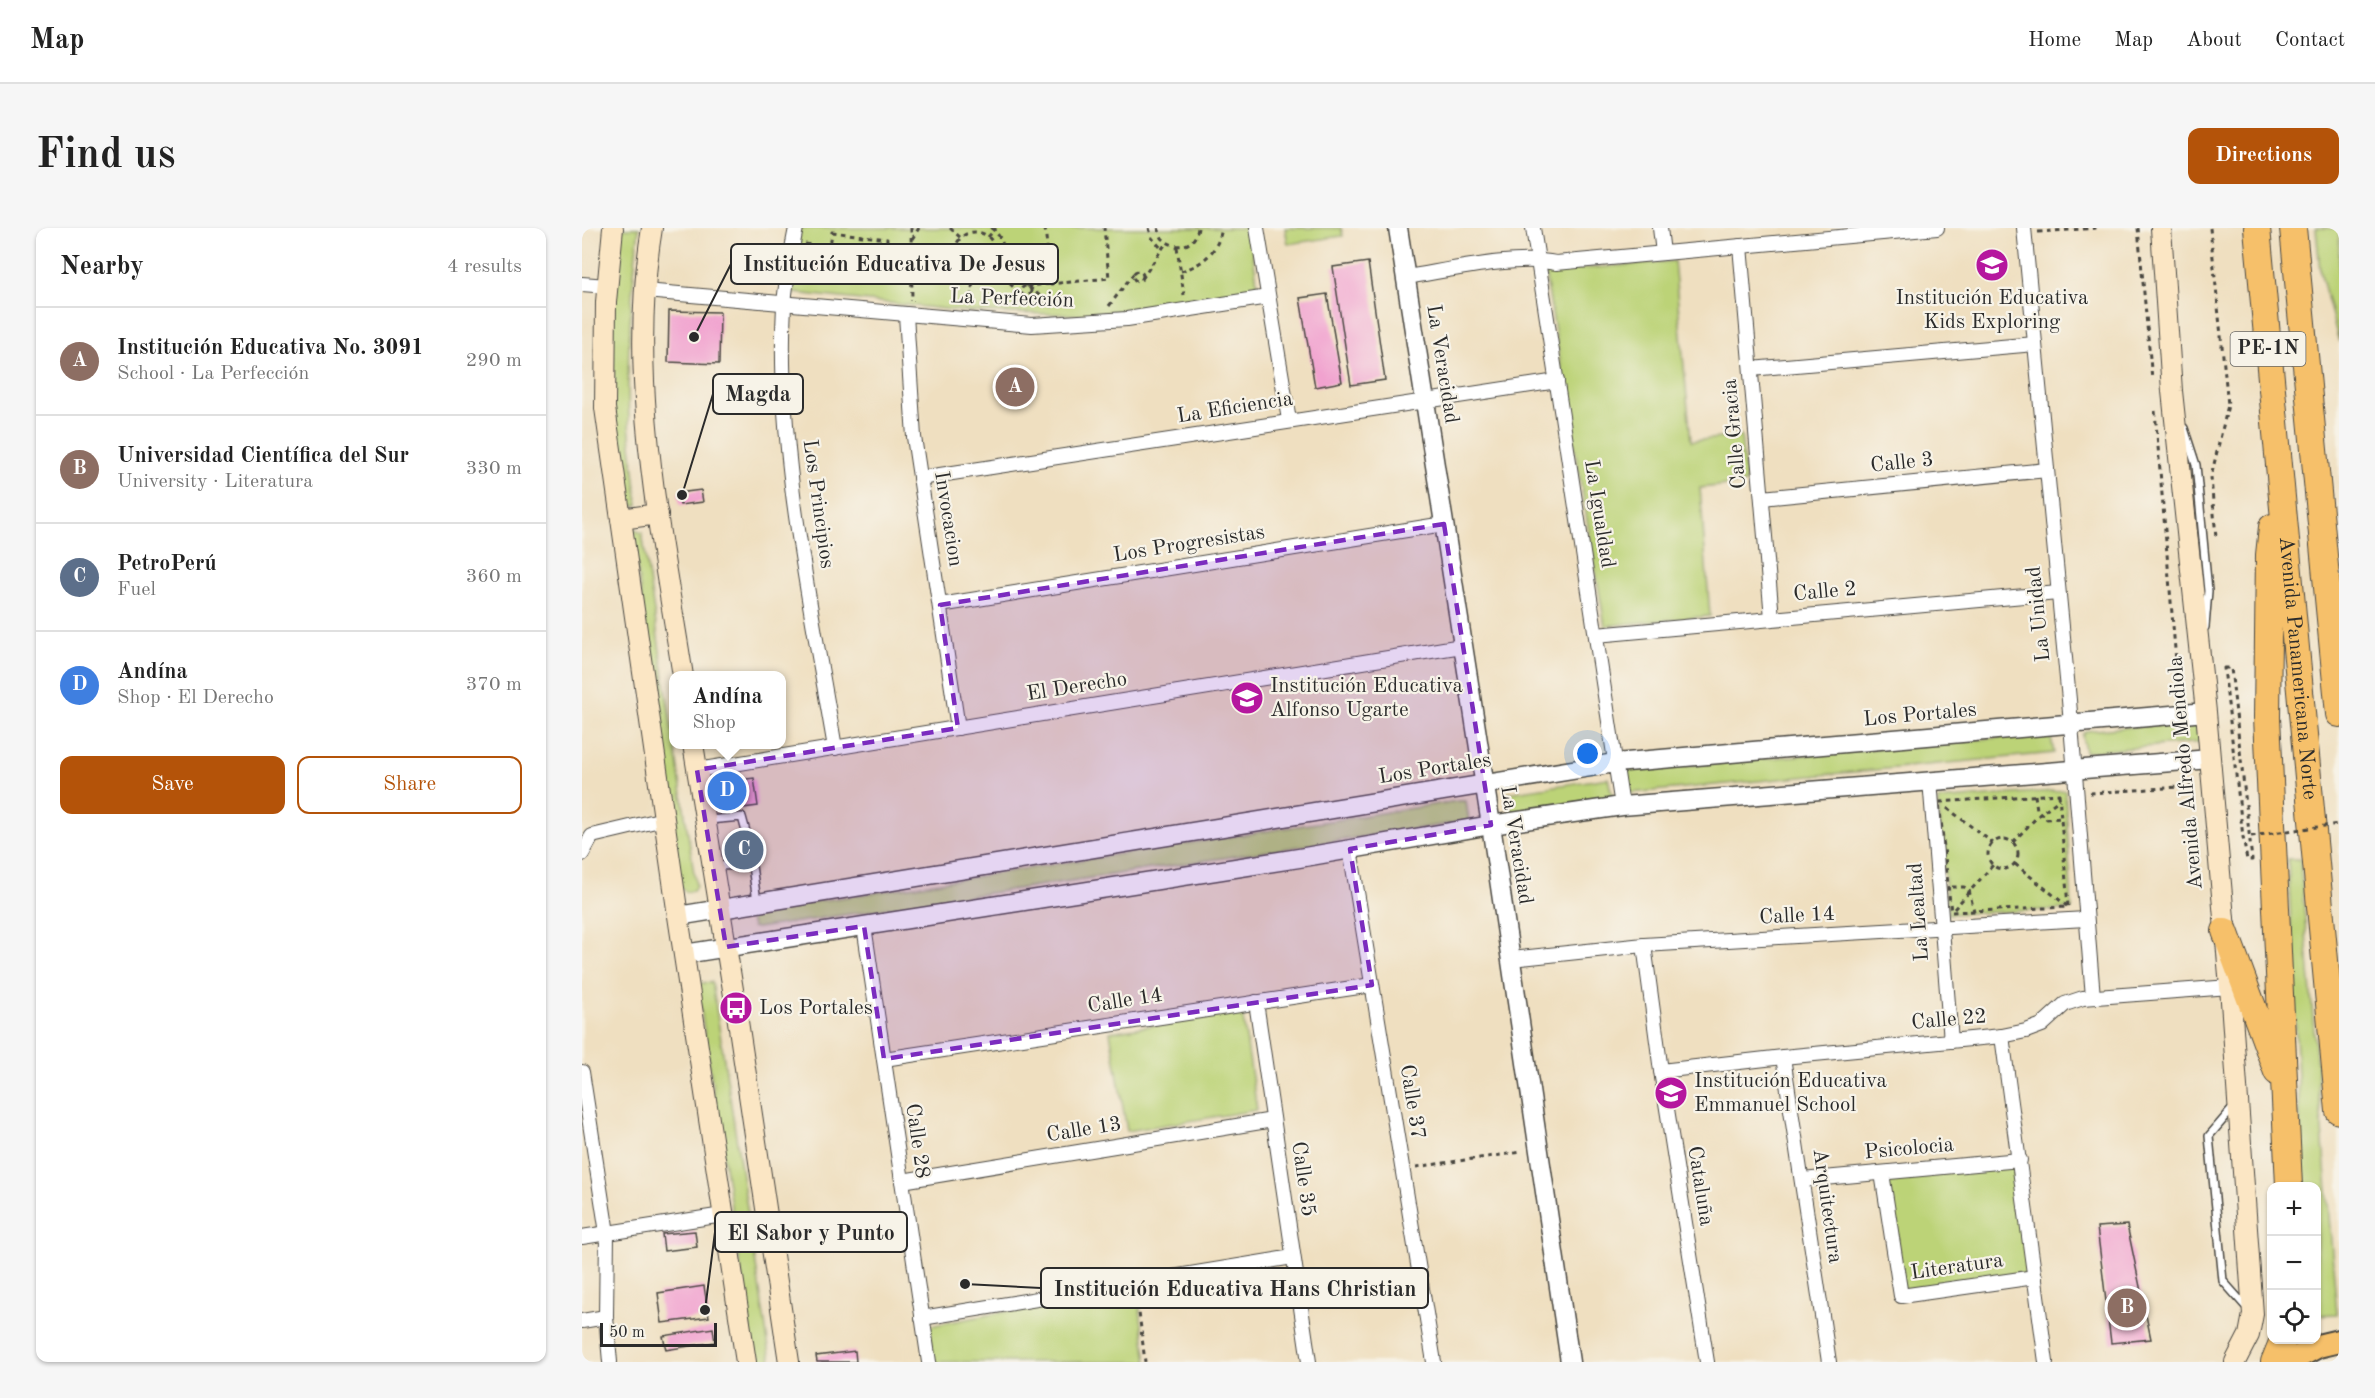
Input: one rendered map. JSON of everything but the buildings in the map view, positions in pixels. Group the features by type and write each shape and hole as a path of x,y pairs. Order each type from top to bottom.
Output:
{"highway":[{"name":"Avenida Panamericana Norte","path":"2257,228 2339,1111"},
{"name":"Avenida Panamericana Norte","path":"2293,228 2339,714"},
{"path":"2278,470 2269,555 2267,717 2289,1182"},
{"path":"2317,484 2339,532"},
{"path":"2225,932 2286,1097"},
{"path":"2274,1362 2281,1344"}],"main road":[{"path":"613,228 607,286 605,408 678,916 746,1362"},
{"path":"652,228 645,291 643,359 647,427 682,671"},
{"name":"Avenida Alfredo Mendiola","path":"2162,228 2162,389 2206,712 2230,987 2253,1314 2249,1335 2235,1362"},
{"path":"621,519 658,514"},
{"path":"694,749 789,1362"},
{"path":"2289,1362 2318,1346 2339,1341"}],"street":[{"name":"Los Principios","path":"796,228 784,302 783,353 787,439 792,488 835,748"},
{"path":"1257,228 1289,420"},
{"name":"La Veracidad","path":"1398,228 1491,825 1570,1362"},
{"name":"La Igualdad","path":"1533,228 1622,806"},
{"path":"1659,228 1663,253"},
{"path":"1406,277 1538,259 1556,263 1937,228"},
{"name":"La Unidad","path":"2028,230 2035,344 2071,725 2093,997"},
{"name":"Calle Gracia","path":"1740,246 1772,618"},
{"path":"582,284 607,286"},
{"name":"La Perfección","path":"645,291 1032,325 1075,324 1268,297"},
{"name":"Invocacion","path":"906,315 914,437 958,728"},
{"path":"1751,369 2035,344"},
{"name":"La Eficiencia","path":"920,478 1425,399 1557,381"},
{"name":"Calle 3","path":"1762,498 2047,470"},
{"name":"Los Progresistas","path":"940,605 1444,524"},
{"name":"Calle 2","path":"1596,635 2058,593"},
{"name":"El Derecho","path":"697,770 1462,646"},
{"name":"Los Portales","path":"678,916 1615,763 2206,712"},
{"path":"684,954 1622,806 2210,759"},
{"name":"La Lealtad","path":"1930,780 1951,1041"},
{"path":"582,854 592,836 664,819"},
{"name":"Calle 37","path":"1350,849 1434,1362"},
{"name":"Calle 14","path":"1511,959 1644,945 2086,919"},
{"name":"Calle 28","path":"864,926 929,1362"},
{"name":"Cataluña","path":"1644,945 1661,1071 1707,1362"},
{"name":"Calle 14","path":"884,1059 1372,984"},
{"name":"Calle 22","path":"1661,1071 2002,1036 2042,1025 2065,1004 2093,997 2230,987"},
{"name":"Calle 35","path":"1256,1002 1309,1362"},
{"path":"2002,1036 2046,1362"},
{"name":"Arquitectura","path":"1783,1057 1829,1362"},
{"path":"582,1072 607,1233 606,1317 610,1362"},
{"name":"Calle 13","path":"902,1181 1273,1120"},
{"name":"Psicolocia","path":"1802,1180 2020,1160"},
{"name":"Literatura","path":"1882,1173 1901,1296 2035,1277"},
{"path":"582,1237 723,1215"},
{"path":"922,1318 1293,1257"},
{"path":"582,1321 606,1317"}],"lane":[{"path":"706,820 742,817 748,839"},
{"path":"713,867 751,862 758,903"},
{"path":"2237,1102 2209,1136 2223,1281 2253,1314"}],"path":[{"path":"912,302 911,250 915,228"},
{"path":"912,239 915,228"},
{"path":"950,228 961,238"},
{"path":"954,232 959,228"},
{"path":"1045,228 1051,284"},
{"path":"1022,295 1022,288 1109,278 1104,228"},
{"path":"1149,228 1152,238 1162,249"},
{"path":"1158,228 1162,238 1177,247 1191,242 1198,228"},
{"path":"1181,271 1192,268 1210,255 1216,246 1222,228"},
{"path":"2028,230 2098,228"},
{"path":"2138,228 2162,389"},
{"path":"2210,228 2228,405 2211,477 2216,545"},
{"path":"988,237 994,229 1003,243 1004,258 997,272"},
{"path":"832,232 888,239 884,269 828,262 830,248 832,232"},
{"path":"977,232 988,237 995,250 990,265 974,272 958,264 955,251 964,235 977,232"},
{"path":"793,243 830,248"},
{"path":"1134,273 1135,280 1142,279 1167,243"},
{"path":"1177,247 1187,310"},
{"path":"911,250 955,251"},
{"path":"990,265 1022,295"},
{"path":"1108,307 1134,273 1138,271 1142,273 1142,279"},
{"path":"969,321 974,272"},
{"path":"1022,295 1029,294 1028,287"},
{"path":"1028,287 1059,311"},
{"path":"2155,410 2179,699"},
{"path":"2224,668 2231,668 2251,836 2252,860 2247,860 2224,668"},
{"path":"2185,776 2186,786"},
{"path":"2076,794 2192,786"},
{"path":"1939,802 2059,794 2068,907"},
{"path":"2035,795 2037,810 2047,819 2061,818"},
{"path":"2013,842 2041,813 2060,798"},
{"path":"1939,802 1993,843"},
{"path":"1939,802 1950,912"},
{"path":"2251,836 2339,824"},
{"path":"2003,839 2013,842 2019,853 2015,864 2004,870 1993,866 1988,854 1993,843 2003,839"},
{"path":"2015,864 2068,907"},
{"path":"1950,912 1993,866"},
{"path":"1948,887 1964,887 1969,890 1974,911"},
{"path":"1950,912 2068,907"},
{"path":"1402,1169 1539,1150"},
{"path":"1136,1291 1145,1362"}],"highlighted area":[{"path":"1444,524 1491,825 1350,849 1372,985 884,1059 864,926 726,947 697,770 958,728 940,605"}],"green space":[{"path":"621,228 639,228 628,373 629,422 638,505 620,507 608,356"},
{"path":"800,228 1249,228 1258,289 1090,315 972,312 795,293 791,284"},
{"path":"1285,228 1341,228 1343,236 1288,244"},
{"path":"2316,228 2339,228 2339,342 2320,271"},
{"path":"1674,261 1691,441 1741,436 1746,483 1700,488 1710,616 1605,626 1545,272"},
{"path":"632,529 642,533 669,710 669,749 675,749 696,886 693,891 686,892 680,887"},
{"path":"2198,721 2201,742 2085,752 2082,735 2085,731"},
{"path":"2050,733 2054,753 1631,793 1625,791 1622,776 1626,771"},
{"path":"1608,778 1613,800 1513,813 1508,793"},
{"path":"2065,790 2072,909 1948,914 1938,800"},
{"path":"1466,801 1469,821 757,928 752,927 749,913 755,911"},
{"path":"2288,859 2300,859 2337,1314 2321,1315 2321,1182 2303,1182"},
{"path":"712,982 771,1362 755,1362 697,984"},
{"path":"1242,1012 1257,1110 1127,1131 1110,1032"},
{"path":"2016,1165 2030,1274 1903,1290 1886,1176"},
{"path":"1137,1287 1147,1362 934,1362 929,1326"}],"place":[{"name":"Institución Educativa Kids Exploring","path":"1992,265"},
{"name":"Institución Educativa De Jesus","path":"694,337"},
{"name":"Institución Educativa No. 3091","path":"1015,387"},
{"name":"Magda","path":"682,495"},
{"name":"Institución Educativa Alfonso Ugarte","path":"1247,698"},
{"name":"Andína","path":"727,791"},
{"name":"PetroPerú","path":"744,850"},
{"name":"Los Portales","path":"736,1008"},
{"name":"Institución Educativa Emmanuel School","path":"1671,1093"},
{"name":"Institución Educativa Hans Christian","path":"965,1284"},
{"name":"Universidad Científica del Sur","path":"2127,1308"},
{"name":"El Sabor y Punto","path":"705,1310"}]}
